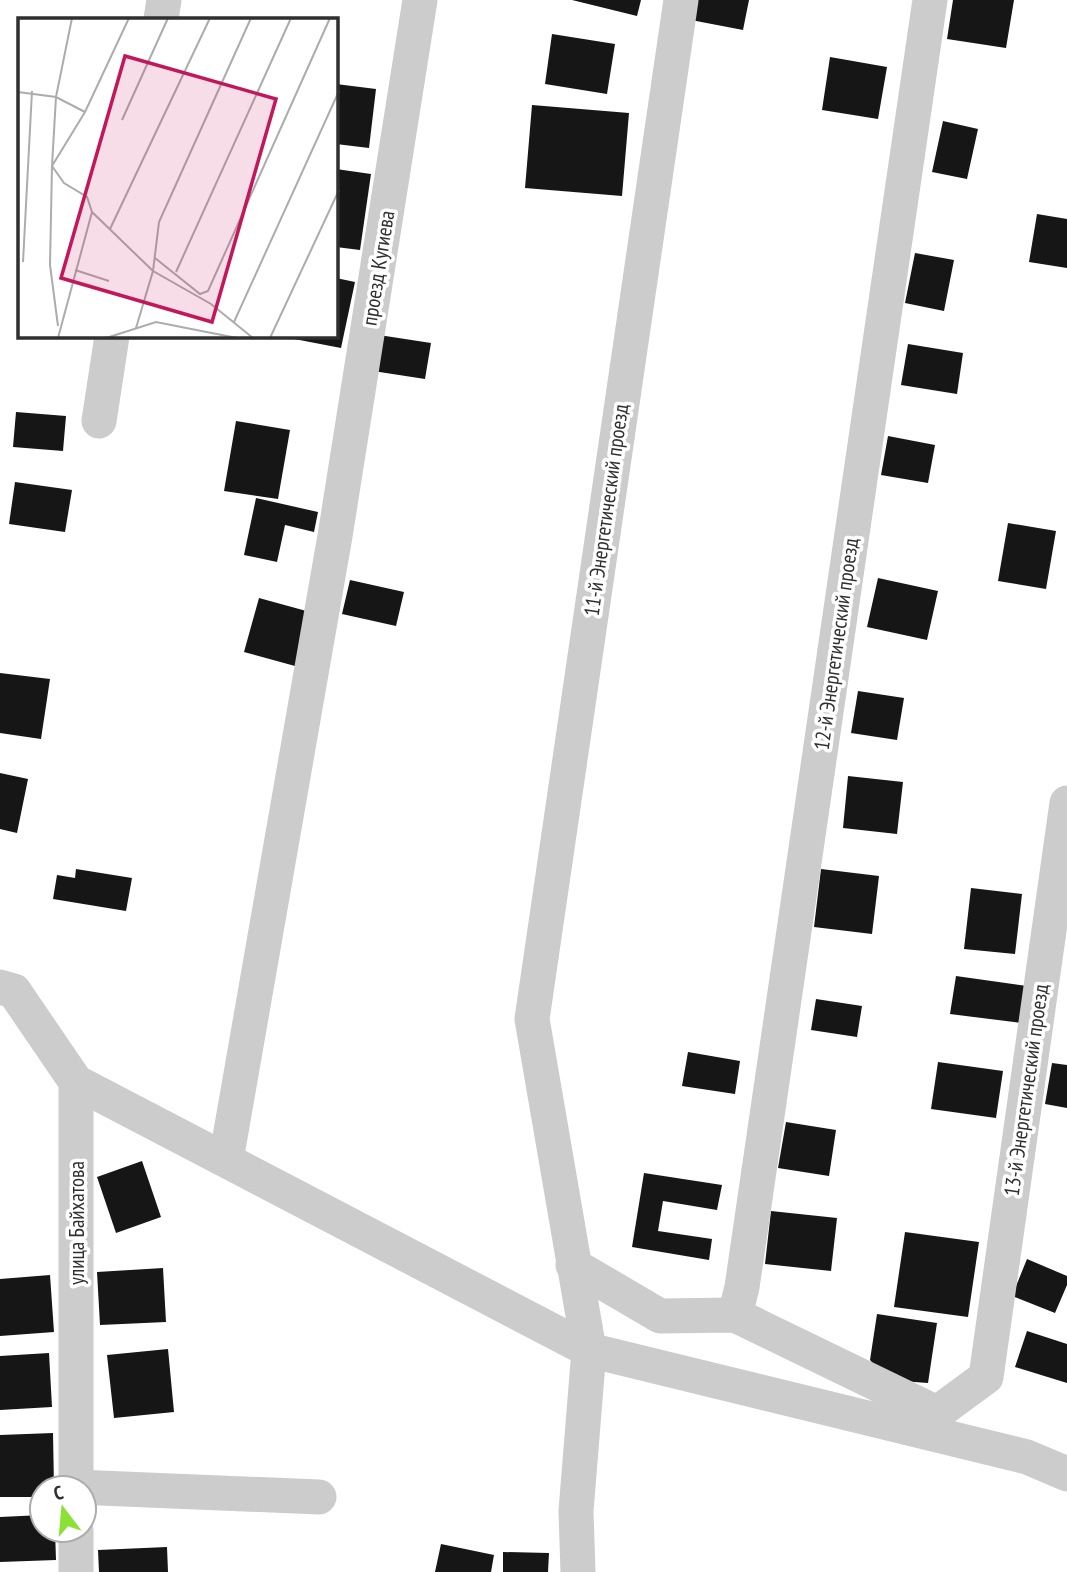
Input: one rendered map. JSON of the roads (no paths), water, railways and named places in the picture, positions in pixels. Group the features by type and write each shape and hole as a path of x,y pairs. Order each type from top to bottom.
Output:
{"street":[{"path":"161,18 164,0"},
{"name":"проезд Кугиева","path":"226,1160 335,536 421,0"},
{"name":"11-й Энергетический проезд","path":"578,1572 576,1510 589,1350 532,1019 681,0"},
{"name":"12-й Энергетический проезд","path":"738,1301 930,0"},
{"path":"99,421 113,338"},
{"name":"13-й Энергетический проезд","path":"937,1413 986,1377 1067,803"},
{"path":"0,988 14,991 76,1082 589,1350 1027,1457"},
{"name":"улица Байхатова","path":"76,1082 76,1474"},
{"path":"573,1265 660,1316 738,1301 937,1413 1067,1474"},
{"path":"98,1489 319,1497"},
{"path":"76,1544 76,1572"}]}
